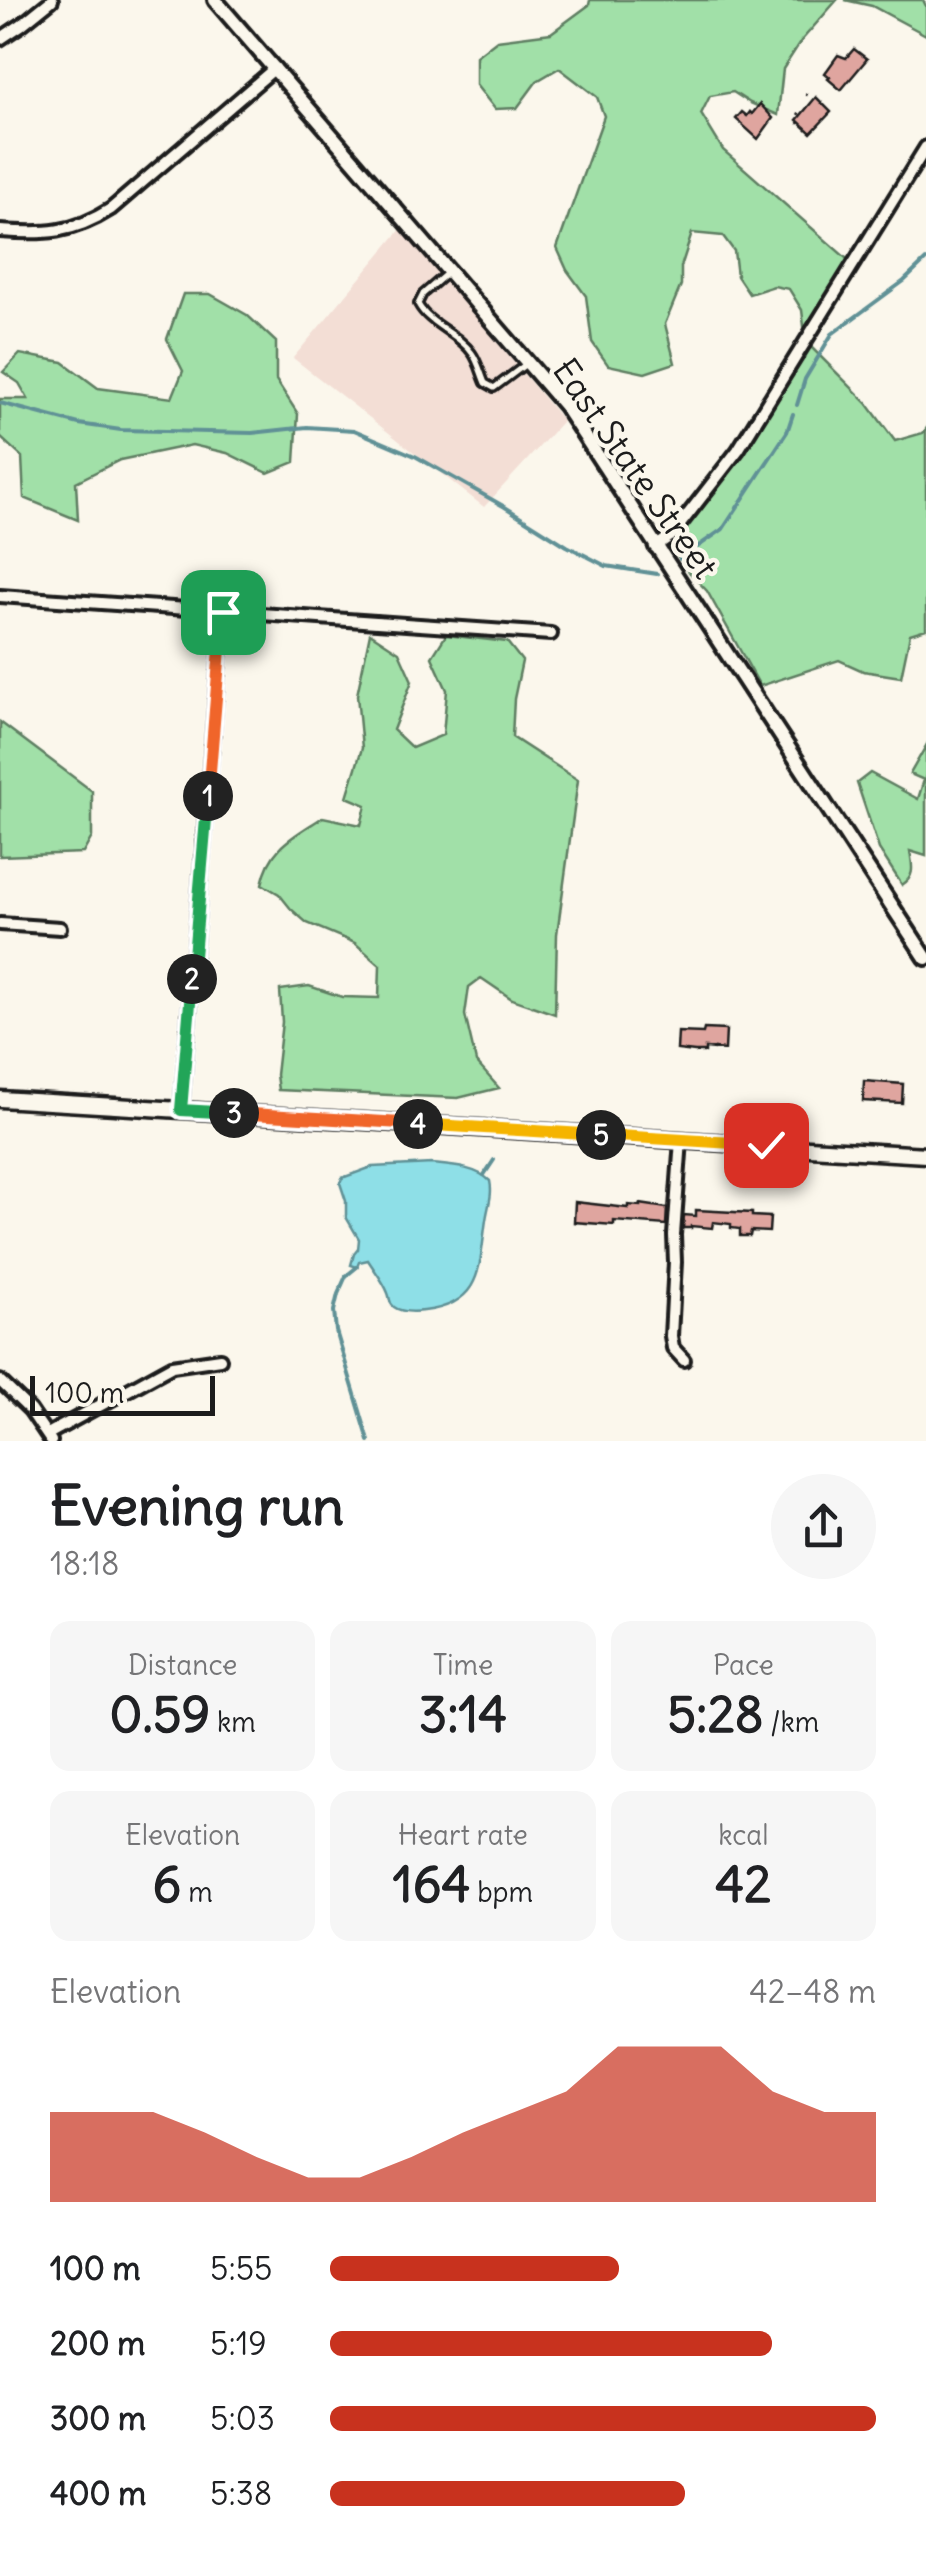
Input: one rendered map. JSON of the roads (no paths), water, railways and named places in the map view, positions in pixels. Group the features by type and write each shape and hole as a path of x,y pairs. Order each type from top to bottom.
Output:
{"main road":[{"path":"0,1098 926,1155"}],"street":[{"path":"0,38 22,26 52,0"},
{"name":"East State Street","path":"215,0 565,406 926,958"},
{"path":"0,230 49,233 96,218 274,68"},
{"path":"656,547 672,536 738,450 926,147"},
{"path":"0,596 551,634"},
{"path":"181,1110 223,612"},
{"path":"0,924 60,928"},
{"path":"682,1140 670,1336 673,1348 684,1360"},
{"path":"0,1381 30,1410 50,1438 172,1366 220,1360"}],"lane":[{"path":"449,272 423,294 418,304 424,314 472,352 488,386 494,388 527,364"}],"water":[{"path":"432,1164 471,1170 490,1181 482,1253 468,1292 458,1300 424,1311 405,1311 391,1304 368,1260 359,1262 357,1267 351,1265 359,1239 346,1217 340,1183 342,1178 372,1167"}],"waterway":[{"path":"797,405 805,379 832,334 926,260"},
{"path":"0,403 79,424 121,430 354,430 415,456 606,566 657,574"},
{"path":"680,559 723,529 787,432 793,414"},
{"path":"484,1175 494,1160"},
{"path":"357,1267 346,1276 334,1311 336,1331 369,1441"}]}
